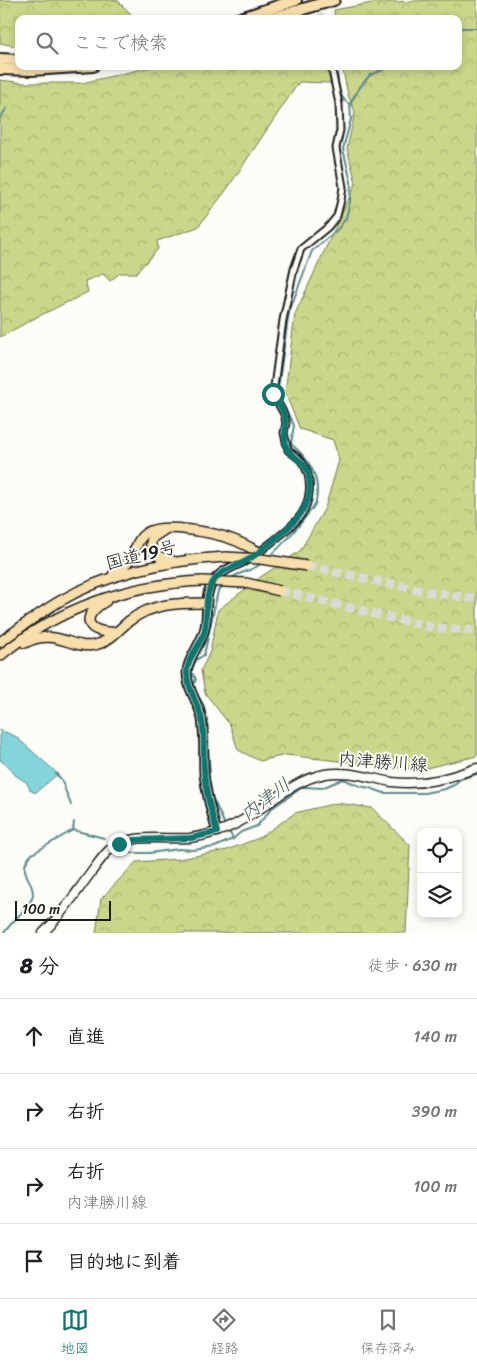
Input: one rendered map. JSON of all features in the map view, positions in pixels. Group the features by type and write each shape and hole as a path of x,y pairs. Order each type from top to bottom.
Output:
{"highway":[{"path":"250,15 296,0"},
{"path":"283,15 334,0"},
{"path":"0,59 15,60"},
{"path":"0,69 15,69"},
{"path":"108,578 122,568 131,558 140,538 155,529 215,534 236,541 258,552"},
{"path":"167,529 152,538 151,547 153,553 160,558 178,561"},
{"name":"国道19号","path":"0,642 33,617 61,600 108,578 178,561 226,557 261,559 307,566"},
{"name":"国道19号","path":"1,655 37,629 67,613 93,601 119,593 175,582 203,581 246,583 280,591"},
{"path":"116,632 107,633 94,629 90,624 90,618 94,608 119,593"},
{"path":"1,655 31,639 47,636 93,646 110,638 138,615 158,607 180,603 206,603"}],"main road":[{"name":"内津勝川線","path":"43,933 100,860 109,850 119,844 134,840 191,838 217,832 238,823 296,784 312,777 356,773 393,782 431,782 477,768"}],"street":[{"path":"217,832 206,794 202,722 199,707 190,691 187,672 190,659 205,629 206,603 209,590 216,577 258,552 297,520 304,511 310,488 308,472 302,461 288,450 284,433 286,423 284,414 273,394 283,320 294,269 301,249 328,227 337,216 342,200 343,188 336,148 340,130 339,104 332,70"}],"green space":[{"path":"0,0 117,0 131,14 15,15 15,46 0,43"},
{"path":"477,0 477,756 418,770 286,755 260,761 238,750 230,725 205,693 201,670 210,652 218,610 262,576 300,551 325,508 339,460 333,440 300,429 285,393 295,314 356,183 347,149 355,112 348,95 343,70 462,70 462,15 335,15 334,10 372,3"},
{"path":"138,70 328,70 331,83 299,82 227,189 198,227 157,241 158,249 136,273 120,273 110,281 103,274 85,281 88,292 0,337 0,80 24,83 82,83"},
{"path":"337,803 372,808 410,845 406,933 96,933 101,899 136,862 179,859 227,850 259,838 295,813"}],"water":[{"path":"0,730 15,736 58,774 35,793 30,790 27,783 15,775 0,760"}],"waterway":[{"path":"462,28 477,28"},
{"path":"336,70 341,93 346,102 350,104"},
{"path":"269,557 290,537 312,509 317,492 317,484 312,469 303,455 291,444 294,425 277,395 289,312 312,251 338,229 346,218 350,202 351,182 343,149 351,119 350,104 370,75 382,70"},
{"path":"0,118 7,108"},
{"path":"229,580 262,563"},
{"path":"205,718 204,706 193,687 196,679 191,671 196,660 204,655 218,591 224,585"},
{"path":"207,738 210,772"},
{"path":"56,774 61,779 71,805"},
{"name":"内津川","path":"125,853 149,853 215,847 233,839 241,832 257,826 272,808 303,787 322,788 343,779 384,793 424,793 445,789 454,785 460,779 477,774"},
{"path":"214,801 224,823"},
{"path":"73,830 74,822"},
{"name":"内津川","path":"4,933 32,899 33,889 25,871 27,860 32,854 73,830 104,838"},
{"name":"内津川","path":"230,833 233,839"}],"tunnel":[{"path":"313,0 320,15"},
{"path":"307,566 427,592 477,599"},
{"path":"280,591 430,627 477,631"}],"route":[{"path":"119,844 134,840 191,838 217,832 206,794 202,722 199,707 190,691 187,672 190,659 205,629 206,603 209,590 216,577 242,563 280,535 304,511 308,499 310,488 308,472 302,461 288,450 284,433 286,423 284,414 273,394"}]}
